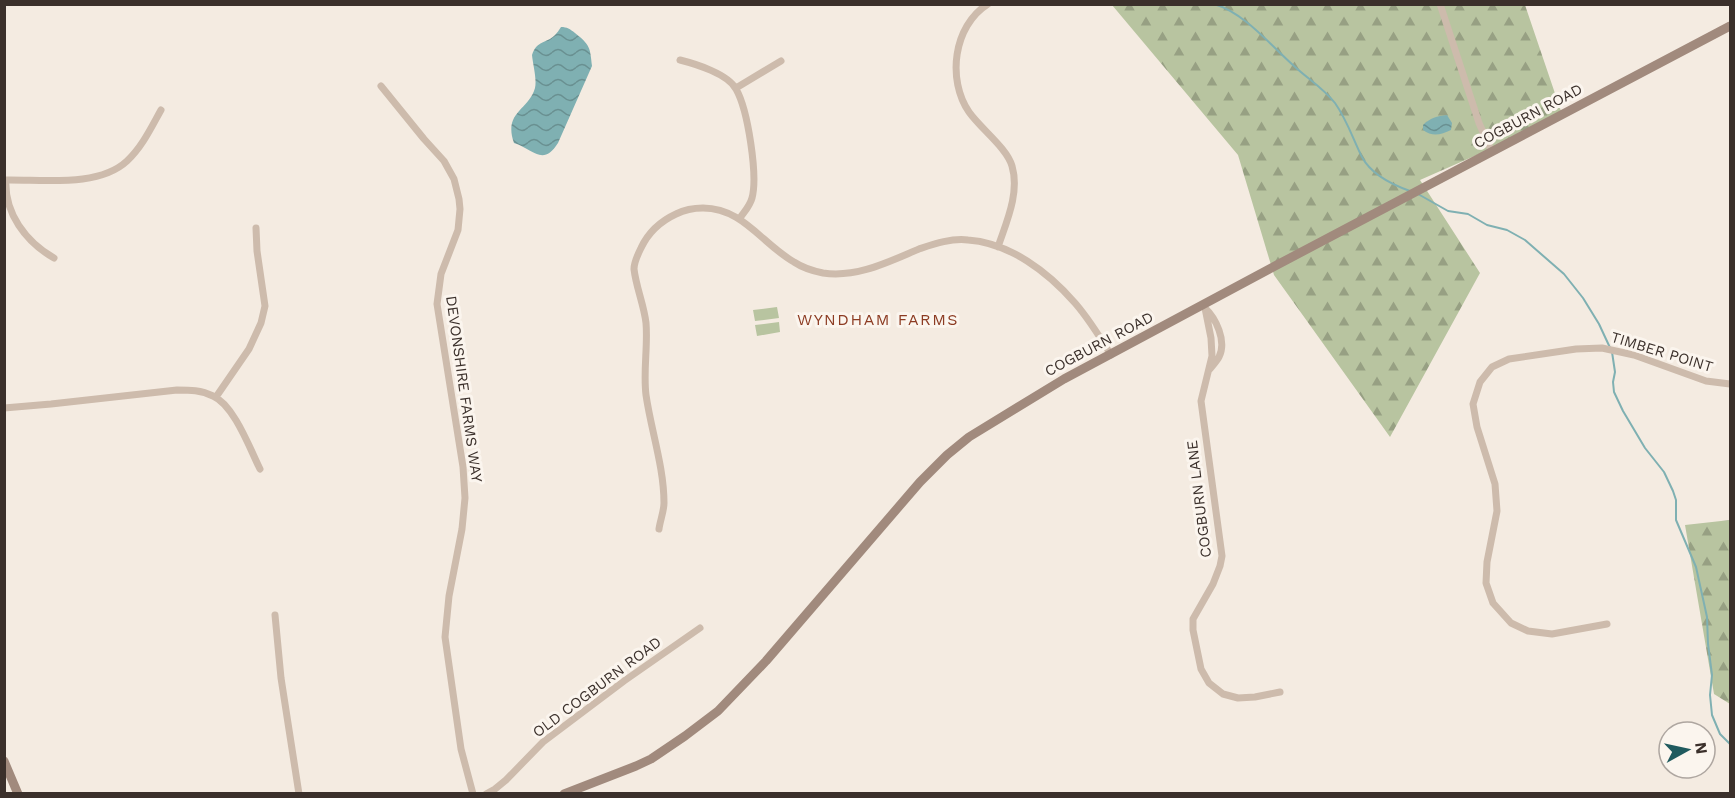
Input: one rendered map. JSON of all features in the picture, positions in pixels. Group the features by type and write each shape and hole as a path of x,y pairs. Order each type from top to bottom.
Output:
{"street":[{"path":"988,4 965,29 958,49 956,71 968,110 1002,148 1012,165 1014,176 1012,206 998,248"},
{"path":"1440,4 1479,123 1492,152"},
{"name":"COGBURN ROAD","path":"564,794 651,759 718,711 766,661 907,496 946,455 969,437 1064,379 1204,307 1731,26"},
{"path":"680,60 715,72 736,88 747,119 753,180 751,200 740,218"},
{"path":"736,88 782,61"},
{"name":"DEVONSHIRE FARMS WAY","path":"381,86 444,161 454,179 459,199 458,230 441,274 437,304 463,467 465,498 462,529 449,596 445,637 461,749 473,794"},
{"path":"54,258 33,243 20,227 10,209 5,180 76,180 106,173 126,162 141,145 160,110"},
{"path":"658,529 664,505 663,488 646,394 646,324 635,264 648,237 662,222 680,212 698,208 724,211 740,218 791,261 810,270 830,274 861,272 928,246 948,241 968,240 998,248 1030,262 1061,288 1088,319 1111,355"},
{"path":"216,397 249,349 261,323 265,306 256,228"},
{"name":"COGBURN LANE","path":"1204,307 1217,323 1221,344 1219,358 1209,371 1201,401 1222,556 1213,584 1193,619 1193,630 1201,669 1209,683 1223,694 1238,698 1280,692"},
{"name":"TIMBER POINT","path":"1606,624 1552,634 1528,631 1511,623 1493,603 1486,583 1497,511 1496,484 1477,427 1473,404 1480,382 1492,368 1509,359 1576,349 1602,348 1634,355 1706,381 1731,384"},
{"path":"4,408 192,390 216,397 234,416 260,470"},
{"path":"274,615 299,794"},
{"name":"OLD COGBURN ROAD","path":"486,794 506,780 543,742 700,628"},
{"path":"4,761 18,794"}],"green space":[{"path":"1112,5 1525,5 1563,117 1420,180 1480,273 1390,437 1274,275 1238,155"},
{"path":"777,307 779,318 755,321 753,310"},
{"path":"779,322 780,332 757,336 755,325"},
{"path":"1730,520 1730,704 1714,694 1685,525"}],"water":[{"path":"561,27 572,30 586,44 590,50 592,66 558,143 553,150 542,155 514,143 511,133 512,124 535,88 532,55 534,50 539,44 555,35"},
{"path":"1447,115 1452,123 1451,130 1430,134 1423,130 1423,125 1428,121"}],"waterway":[{"path":"1214,4 1247,22 1326,93 1339,109 1362,157 1371,169 1397,186 1410,191"},
{"path":"1418,194 1448,211 1468,214 1487,225 1507,230 1525,240 1564,274 1583,298 1599,324 1612,352 1615,372 1614,392 1645,448 1664,472 1676,500 1676,520 1696,567 1707,617 1712,675 1710,695 1712,715 1720,734 1730,744"}],"district":[{"name":"WYNDHAM FARMS","path":"878,319"}]}
